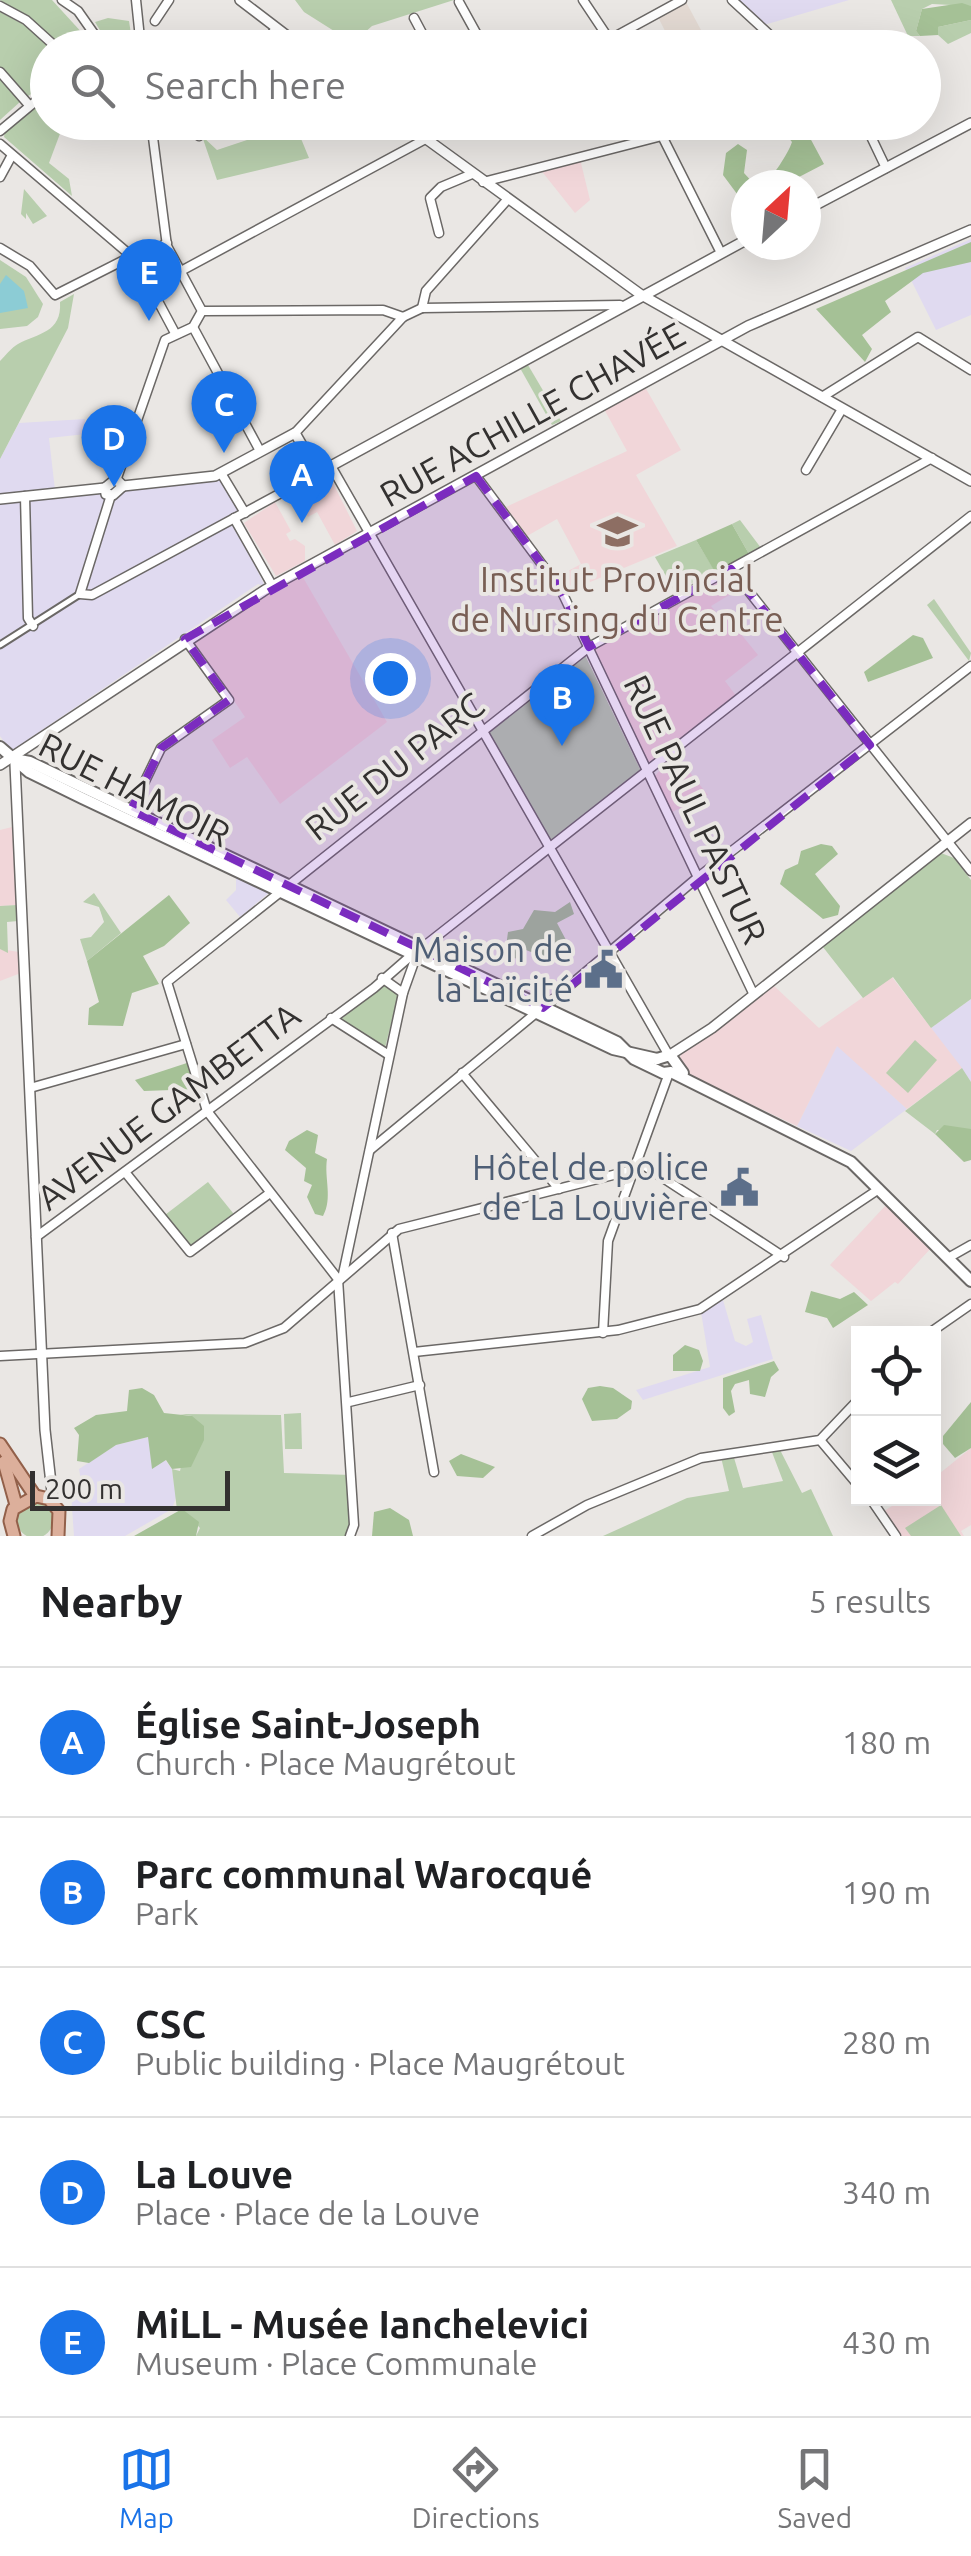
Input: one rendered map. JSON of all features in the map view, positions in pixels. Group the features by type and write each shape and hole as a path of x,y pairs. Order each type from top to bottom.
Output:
{"main road":[{"path":"0,747 15,762"},
{"name":"RUE HAMOIR","path":"15,762 130,810 614,1049 666,1066"},
{"name":"RUE HAMOIR","path":"15,762 28,772 283,887"},
{"path":"666,1066 688,1084 846,1158 971,1272"},
{"path":"666,1066 849,1154 971,1281"},
{"path":"0,1444 36,1496 54,1504 61,1516 60,1534"},
{"path":"0,1454 14,1487 16,1504 10,1533"},
{"path":"16,1504 36,1496"}],"street":[{"path":"62,0 78,11 91,30"},
{"path":"136,0 139,30"},
{"path":"155,21 169,0"},
{"path":"240,0 279,30"},
{"path":"584,0 604,30"},
{"path":"634,30 682,0"},
{"path":"732,0 765,30"},
{"path":"459,2 474,30"},
{"path":"0,6 37,30"},
{"path":"414,18 420,30"},
{"path":"0,72 29,105 0,130"},
{"path":"941,139 971,123"},
{"path":"153,140 167,244 202,310"},
{"path":"181,272 426,140 640,294 971,480"},
{"path":"483,182 646,140"},
{"path":"664,140 720,251"},
{"path":"873,140 886,168"},
{"path":"821,202 939,140"},
{"path":"0,144 133,259 173,334"},
{"path":"0,178 12,155"},
{"path":"440,233 430,198 441,187 472,174"},
{"path":"422,308 426,291 507,200"},
{"name":"RUE ACHILLE CHAVÉE","path":"0,765 15,762 186,639 369,534 748,326 971,230"},
{"path":"0,248 30,266 55,296 167,244"},
{"path":"0,645 80,594 92,595 244,514 731,246"},
{"path":"657,302 661,287 706,266 720,251"},
{"path":"120,482 221,473 295,433 402,316 422,308 620,305"},
{"path":"202,310 384,310 402,316"},
{"path":"80,594 108,492 120,482 163,346 173,334 193,326 202,310"},
{"path":"193,326 260,452"},
{"path":"748,326 742,345 748,356"},
{"path":"822,397 918,337 971,370"},
{"path":"806,470 842,409"},
{"path":"295,433 318,473"},
{"name":"RUE DU PARC","path":"186,1044 167,982 283,887 589,647 932,458"},
{"path":"331,466 608,951 658,1042 666,1066 662,1094 608,1242 602,1333"},
{"path":"221,473 244,514"},
{"name":"RUE PAUL PASTUR","path":"476,476 561,590 753,993"},
{"path":"0,499 108,492"},
{"path":"25,496 28,618 32,626"},
{"name":"AVENUE GAMBETTA","path":"36,1237 332,1018 971,516"},
{"path":"234,518 273,587"},
{"path":"731,569 971,870"},
{"path":"130,810 160,748 229,700 186,639"},
{"path":"369,1150 697,878 971,666"},
{"path":"15,762 48,1471 54,1504"},
{"path":"666,1066 971,822"},
{"path":"350,1536 354,1525 340,1276 416,952"},
{"path":"382,978 404,994"},
{"path":"332,1018 389,1055"},
{"path":"30,1088 186,1044 207,1111 340,1276"},
{"path":"462,1074 560,1189"},
{"path":"0,1356 245,1343 284,1328 392,1233 635,1165 784,1256"},
{"path":"125,1172 190,1252 270,1192"},
{"path":"414,1352 602,1333 700,1309 880,1189"},
{"path":"392,1233 434,1472"},
{"path":"951,1256 971,1245"},
{"path":"939,1326 971,1304"},
{"path":"348,1402 420,1385"},
{"path":"532,1536 587,1505 701,1458 820,1440 851,1407"},
{"path":"820,1440 851,1477"},
{"path":"36,1496 48,1471"},
{"path":"875,1506 896,1536"}],"highlighted area":[{"path":"476,476 561,590 589,647 731,569 870,745 543,1008 131,810 161,748 229,700 185,639"}],"shaded area":[{"path":"738,0 849,0 764,25"},
{"path":"686,2 701,30 664,30 658,17"},
{"path":"580,159 590,200 575,213 540,169"},
{"path":"971,239 971,315 936,330 905,268"},
{"name":"Institut Provincial de Nursing du Centre","path":"645,387 681,450 636,475 677,546 566,592 557,577 581,564 557,519 527,536 506,507 627,451 604,409"},
{"path":"85,419 86,434 49,438 55,490 0,495 0,459 19,423"},
{"path":"323,476 331,479 357,531 335,545 317,512 308,517 295,492"},
{"path":"221,479 240,511 233,521 265,586 258,584 11,751 0,736 0,503 98,492 111,500 126,489"},
{"path":"275,502 291,531 286,534 290,541 295,539 305,546 305,561 276,576 244,523"},
{"path":"301,574 387,722 280,804 247,757 230,768 212,740 245,717 192,639"},
{"path":"728,574 741,588 711,606 722,620 727,617 758,655 725,681 737,697 654,763 647,763 593,649"},
{"path":"675,754 708,795 670,813 653,778"},
{"path":"16,826 22,890 17,905 0,906 0,830"},
{"path":"236,876 270,892 240,917 226,900 236,890"},
{"path":"0,949 25,953 26,971 0,981"},
{"path":"892,977 962,1068 907,1109 837,1046 797,1126 685,1073 679,1062 681,1054 772,984 819,1028"},
{"path":"971,999 971,1082 931,1028"},
{"path":"837,1045 907,1109 851,1151 797,1126"},
{"path":"887,1204 931,1248 898,1284 895,1282 871,1301 830,1265"},
{"path":"723,1300 735,1341 746,1346 753,1342 747,1319 761,1315 773,1359 643,1400 636,1390 710,1367 701,1312"},
{"path":"148,1437 172,1469 176,1497 172,1509 125,1536 74,1536 71,1493 83,1492 79,1469 116,1445"},
{"path":"971,1448 971,1525 961,1531 964,1536 896,1536 881,1513 892,1506 941,1506 941,1472"}],"green space":[{"path":"0,0 52,0 79,30 43,30"},
{"path":"295,0 454,0 368,30 332,30 304,12"},
{"path":"891,0 971,0 971,6 932,4 922,9 916,30 905,30"},
{"path":"962,3 971,6 971,20 938,30 916,30 922,9"},
{"path":"0,12 32,30 30,95 27,97 0,69"},
{"path":"108,18 129,21 130,30 100,30 95,22"},
{"path":"971,20 971,33 948,44 938,27"},
{"path":"0,77 21,101 0,120"},
{"path":"30,111 30,140 58,140 49,163 69,179 72,196 4,137 5,131"},
{"path":"203,140 217,150 247,140 302,140 309,158 217,180"},
{"path":"790,140 811,140 824,164 812,170 776,170"},
{"path":"738,144 747,150 744,170 731,170 731,186 723,175 726,153"},
{"path":"24,189 47,216 33,224 26,213 26,219 21,214"},
{"path":"971,242 971,262 923,273 885,301 891,312 862,335 872,349 865,362 816,309"},
{"path":"0,260 26,277 43,304 38,317 27,326 0,329"},
{"path":"74,294 68,328 0,459 0,361 16,345 53,326 60,302"},
{"path":"528,365 561,421 552,425 520,368"},
{"path":"740,520 761,548 749,554 732,524"},
{"path":"732,524 749,554 715,572 696,540"},
{"path":"696,540 715,571 675,592 655,557"},
{"path":"934,599 971,653 969,661 927,605"},
{"path":"913,635 923,638 933,658 868,682 864,672"},
{"path":"585,655 641,771 554,840 548,839 488,734"},
{"path":"821,844 832,846 838,854 815,874 840,906 838,915 823,919 780,884 785,870 798,864 801,851"},
{"path":"941,853 954,858 971,880 971,999 931,1028 893,977 863,998 819,942"},
{"path":"94,893 121,933 87,961 80,939 91,937 104,922 99,907 83,902"},
{"path":"169,895 190,923 164,946 143,956 159,984 132,993 123,1026 88,1025 89,1008 99,1002 87,961"},
{"path":"570,902 574,914 557,923 566,940 561,953 549,959 526,950 517,959 505,954 508,932 523,929 534,910 555,912"},
{"path":"17,905 18,921 7,922 8,953 0,949 0,906"},
{"path":"385,982 399,992 385,1048 340,1020"},
{"path":"915,1040 937,1060 908,1093 886,1073"},
{"path":"190,1062 199,1089 144,1091 135,1080"},
{"path":"962,1068 971,1082 971,1129 937,1130 935,1134 905,1111"},
{"path":"944,1125 971,1129 971,1160 964,1162 935,1134"},
{"path":"307,1130 318,1135 315,1153 327,1159 327,1202 323,1216 315,1214 307,1197 312,1185 304,1181 306,1168 285,1150 289,1141"},
{"path":"208,1182 237,1218 192,1252 161,1218"},
{"path":"811,1291 840,1299 854,1292 868,1305 833,1328 827,1318 805,1312"},
{"path":"685,1345 699,1350 703,1361 700,1371 673,1371 673,1355"},
{"path":"774,1361 779,1370 771,1377 765,1397 750,1394 749,1380 735,1384 731,1391 735,1412 729,1416 723,1408 723,1378"},
{"path":"142,1388 154,1395 164,1413 192,1416 204,1426 204,1440 191,1467 172,1469 166,1460 152,1469 148,1437 116,1445 89,1463 77,1461 79,1435 74,1428 96,1415 127,1411 129,1390"},
{"path":"588,1388 613,1388 632,1401 631,1409 617,1419 592,1421 582,1399"},
{"path":"971,1402 971,1448 955,1458 943,1444 943,1436"},
{"path":"301,1413 302,1449 285,1449 284,1414"},
{"path":"180,1414 281,1415 284,1473 352,1475 350,1536 196,1536 200,1528 182,1509 177,1510 172,1469 180,1471 192,1416"},
{"path":"778,1446 802,1493 811,1489 833,1536 603,1536 687,1498 729,1491 720,1453 732,1451 743,1488 783,1481 770,1447"},
{"path":"461,1454 495,1467 483,1478 457,1476 449,1461"},
{"path":"35,1502 48,1507 53,1520 48,1533 22,1533 17,1520 22,1507"},
{"path":"941,1505 961,1536 911,1536 905,1528"},
{"path":"390,1508 409,1520 413,1536 372,1536 374,1512"},
{"path":"182,1509 199,1522 196,1536 134,1536"}],"water":[{"path":"6,275 24,291 28,308 0,313 0,284"}],"place":[{"name":"MiLL - Musée Ianchelevici","path":"149,321"},
{"name":"CSC","path":"224,453"},
{"name":"La Louve","path":"114,487"},
{"name":"Église Saint-Joseph","path":"302,523"},
{"name":"Institut Provincial de Nursing du Centre","path":"617,532"},
{"name":"Parc communal Warocqué","path":"562,746"},
{"name":"Maison de la Laïcité","path":"603,969"},
{"name":"Hôtel de police de La Louvière","path":"739,1187"}]}
